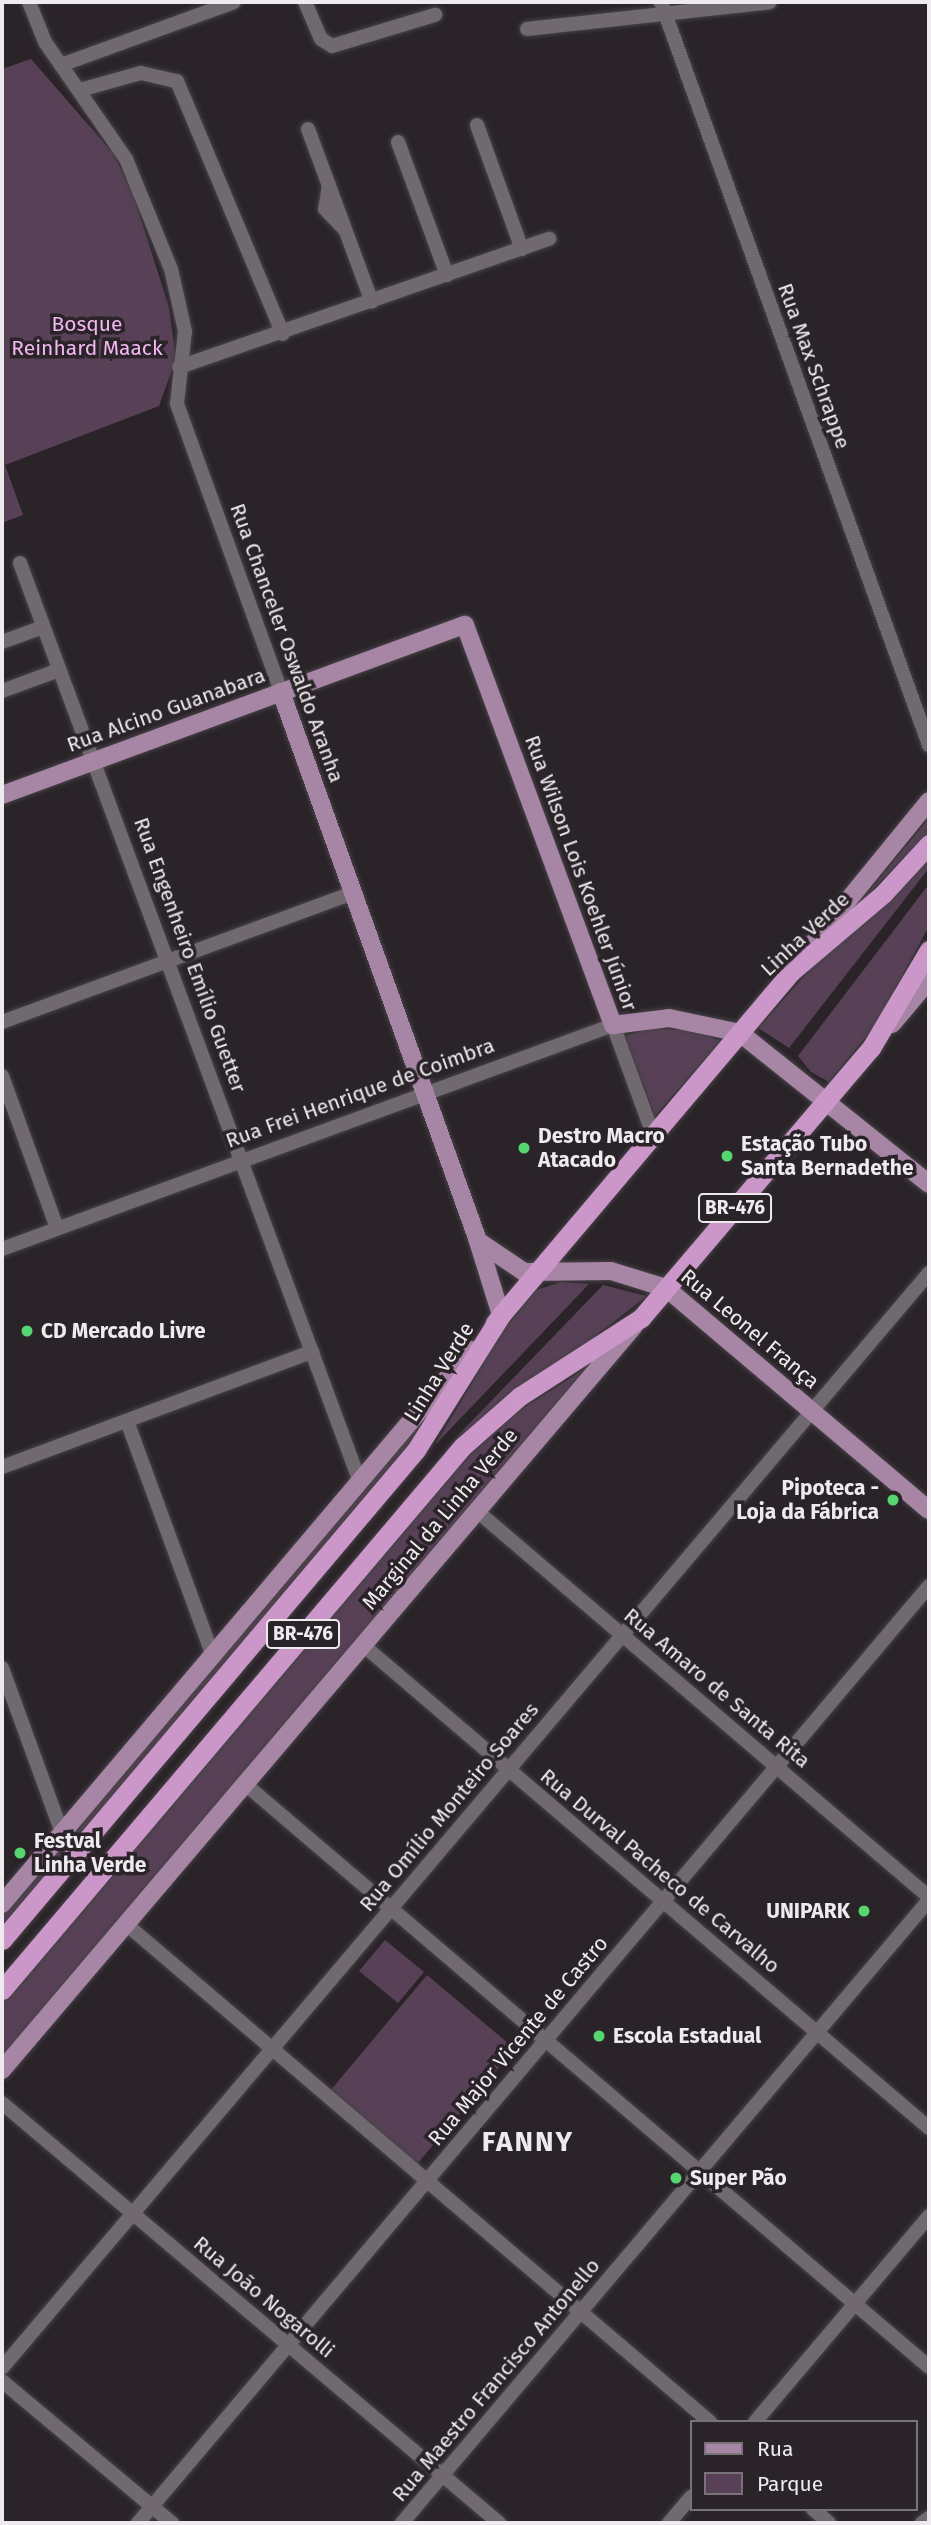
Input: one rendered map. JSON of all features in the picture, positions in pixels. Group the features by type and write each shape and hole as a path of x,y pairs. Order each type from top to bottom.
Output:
{"highway":[{"name":"Linha Verde","path":"2,1940 416,1450 501,1315 540,1275 791,972 883,894 929,844"},
{"name":"BR-476","path":"2,1990 462,1447 505,1407 641,1318 871,1048 929,950"}],"main road":[{"name":"Rua Alcino Guanabara","path":"2,795 465,625"},
{"name":"Rua Wilson Lois Koehler Júnior","path":"465,625 613,1025"},
{"name":"Rua Chanceler Oswaldo Aranha","path":"281,692 477,1238 501,1315"},
{"path":"791,972 929,801"},
{"path":"871,1048 929,981"},
{"name":"Rua Frei Henrique de Coimbra","path":"613,1025 669,1018 740,1034"},
{"path":"740,1034 828,1099 929,1184"},
{"name":"Rua Leonel França","path":"477,1238 508,1266 540,1275 611,1271 666,1288 929,1510"},
{"path":"2,1904 501,1315"},
{"name":"Marginal da Linha Verde","path":"2,2070 641,1318"}],"street":[{"name":"Rua Chanceler Oswaldo Aranha","path":"29,2 61,65 135,176 171,269 184,318 177,404 281,692"},
{"path":"61,65 234,2"},
{"path":"305,2 321,38 332,46 435,15"},
{"path":"527,29 662,8 770,2"},
{"name":"Rua Max Schrappe","path":"662,8 929,744"},
{"path":"80,90 141,73 177,81 283,334"},
{"path":"477,125 522,249"},
{"path":"308,128 372,302"},
{"path":"398,142 447,275"},
{"path":"179,367 283,334 549,239"},
{"name":"Rua Engenheiro Emílio Guetter","path":"20,564 92,762 170,960 360,1482"},
{"path":"2,642 43,627"},
{"path":"2,691 58,670"},
{"path":"2,1022 352,893"},
{"name":"Rua Frei Henrique de Coimbra","path":"2,1249 613,1025"},
{"name":"Rua Wilson Lois Koehler Júnior","path":"613,1025 654,1137"},
{"path":"2,1076 57,1228"},
{"name":"Rua Omílio Monteiro Soares","path":"2,2368 929,1273"},
{"path":"2,1467 312,1352"},
{"path":"127,1421 213,1656"},
{"name":"Rua Amaro de Santa Rita","path":"477,1511 929,1898"},
{"name":"Rua Major Vicente de Castro","path":"138,2523 929,1586"},
{"name":"Rua Durval Pacheco de Carvalho","path":"363,1645 929,2128"},
{"path":"2,1668 5,1689 62,1833"},
{"path":"245,1784 929,2367"},
{"name":"Rua Maestro Francisco Antonello","path":"402,2523 929,1898"},
{"path":"126,1924 708,2420"},
{"name":"Rua João Nogarolli","path":"2,2103 499,2523"},
{"path":"757,2420 929,2216"},
{"path":"2,2381 172,2523"},
{"path":"669,2523 690,2498"},
{"path":"815,2511 829,2523"},
{"path":"922,2523 929,2518"}],"green space":[{"name":"Bosque Reinhard Maack","path":"31,59 113,153 133,194 169,307 176,359 159,406 5,465 23,515 2,523 2,69"},
{"path":"929,818 929,833 859,903"},
{"path":"929,857 929,868 789,1048 758,1028 825,953"},
{"path":"929,884 929,926 877,1023 829,1082 811,1072 798,1056"},
{"path":"651,1028 695,1031 721,1041 655,1116 625,1036"},
{"path":"561,1282 589,1284 435,1445 504,1329 536,1290"},
{"path":"603,1285 647,1296 444,1453 467,1426"},
{"path":"594,1363 2,2064 2,2001 454,1469 520,1410"},
{"path":"457,1375 433,1416 2,1928 2,1912"},
{"path":"385,1940 424,1972 398,2003 359,1971"},
{"path":"427,1975 515,2049 417,2164 330,2091"}],"place":[{"name":"Destro Macro Atacado","path":"524,1148"},
{"name":"Estação Tubo Santa Bernadethe","path":"727,1156"},
{"name":"CD Mercado Livre","path":"27,1331"},
{"name":"Pipoteca - Loja da Fábrica","path":"893,1500"},
{"name":"Festval Linha Verde","path":"20,1853"},
{"name":"UNIPARK","path":"864,1911"},
{"name":"Escola Estadual","path":"599,2036"},
{"name":"Super Pão","path":"676,2178"}],"district":[{"name":"FANNY","path":"528,2142"}]}
